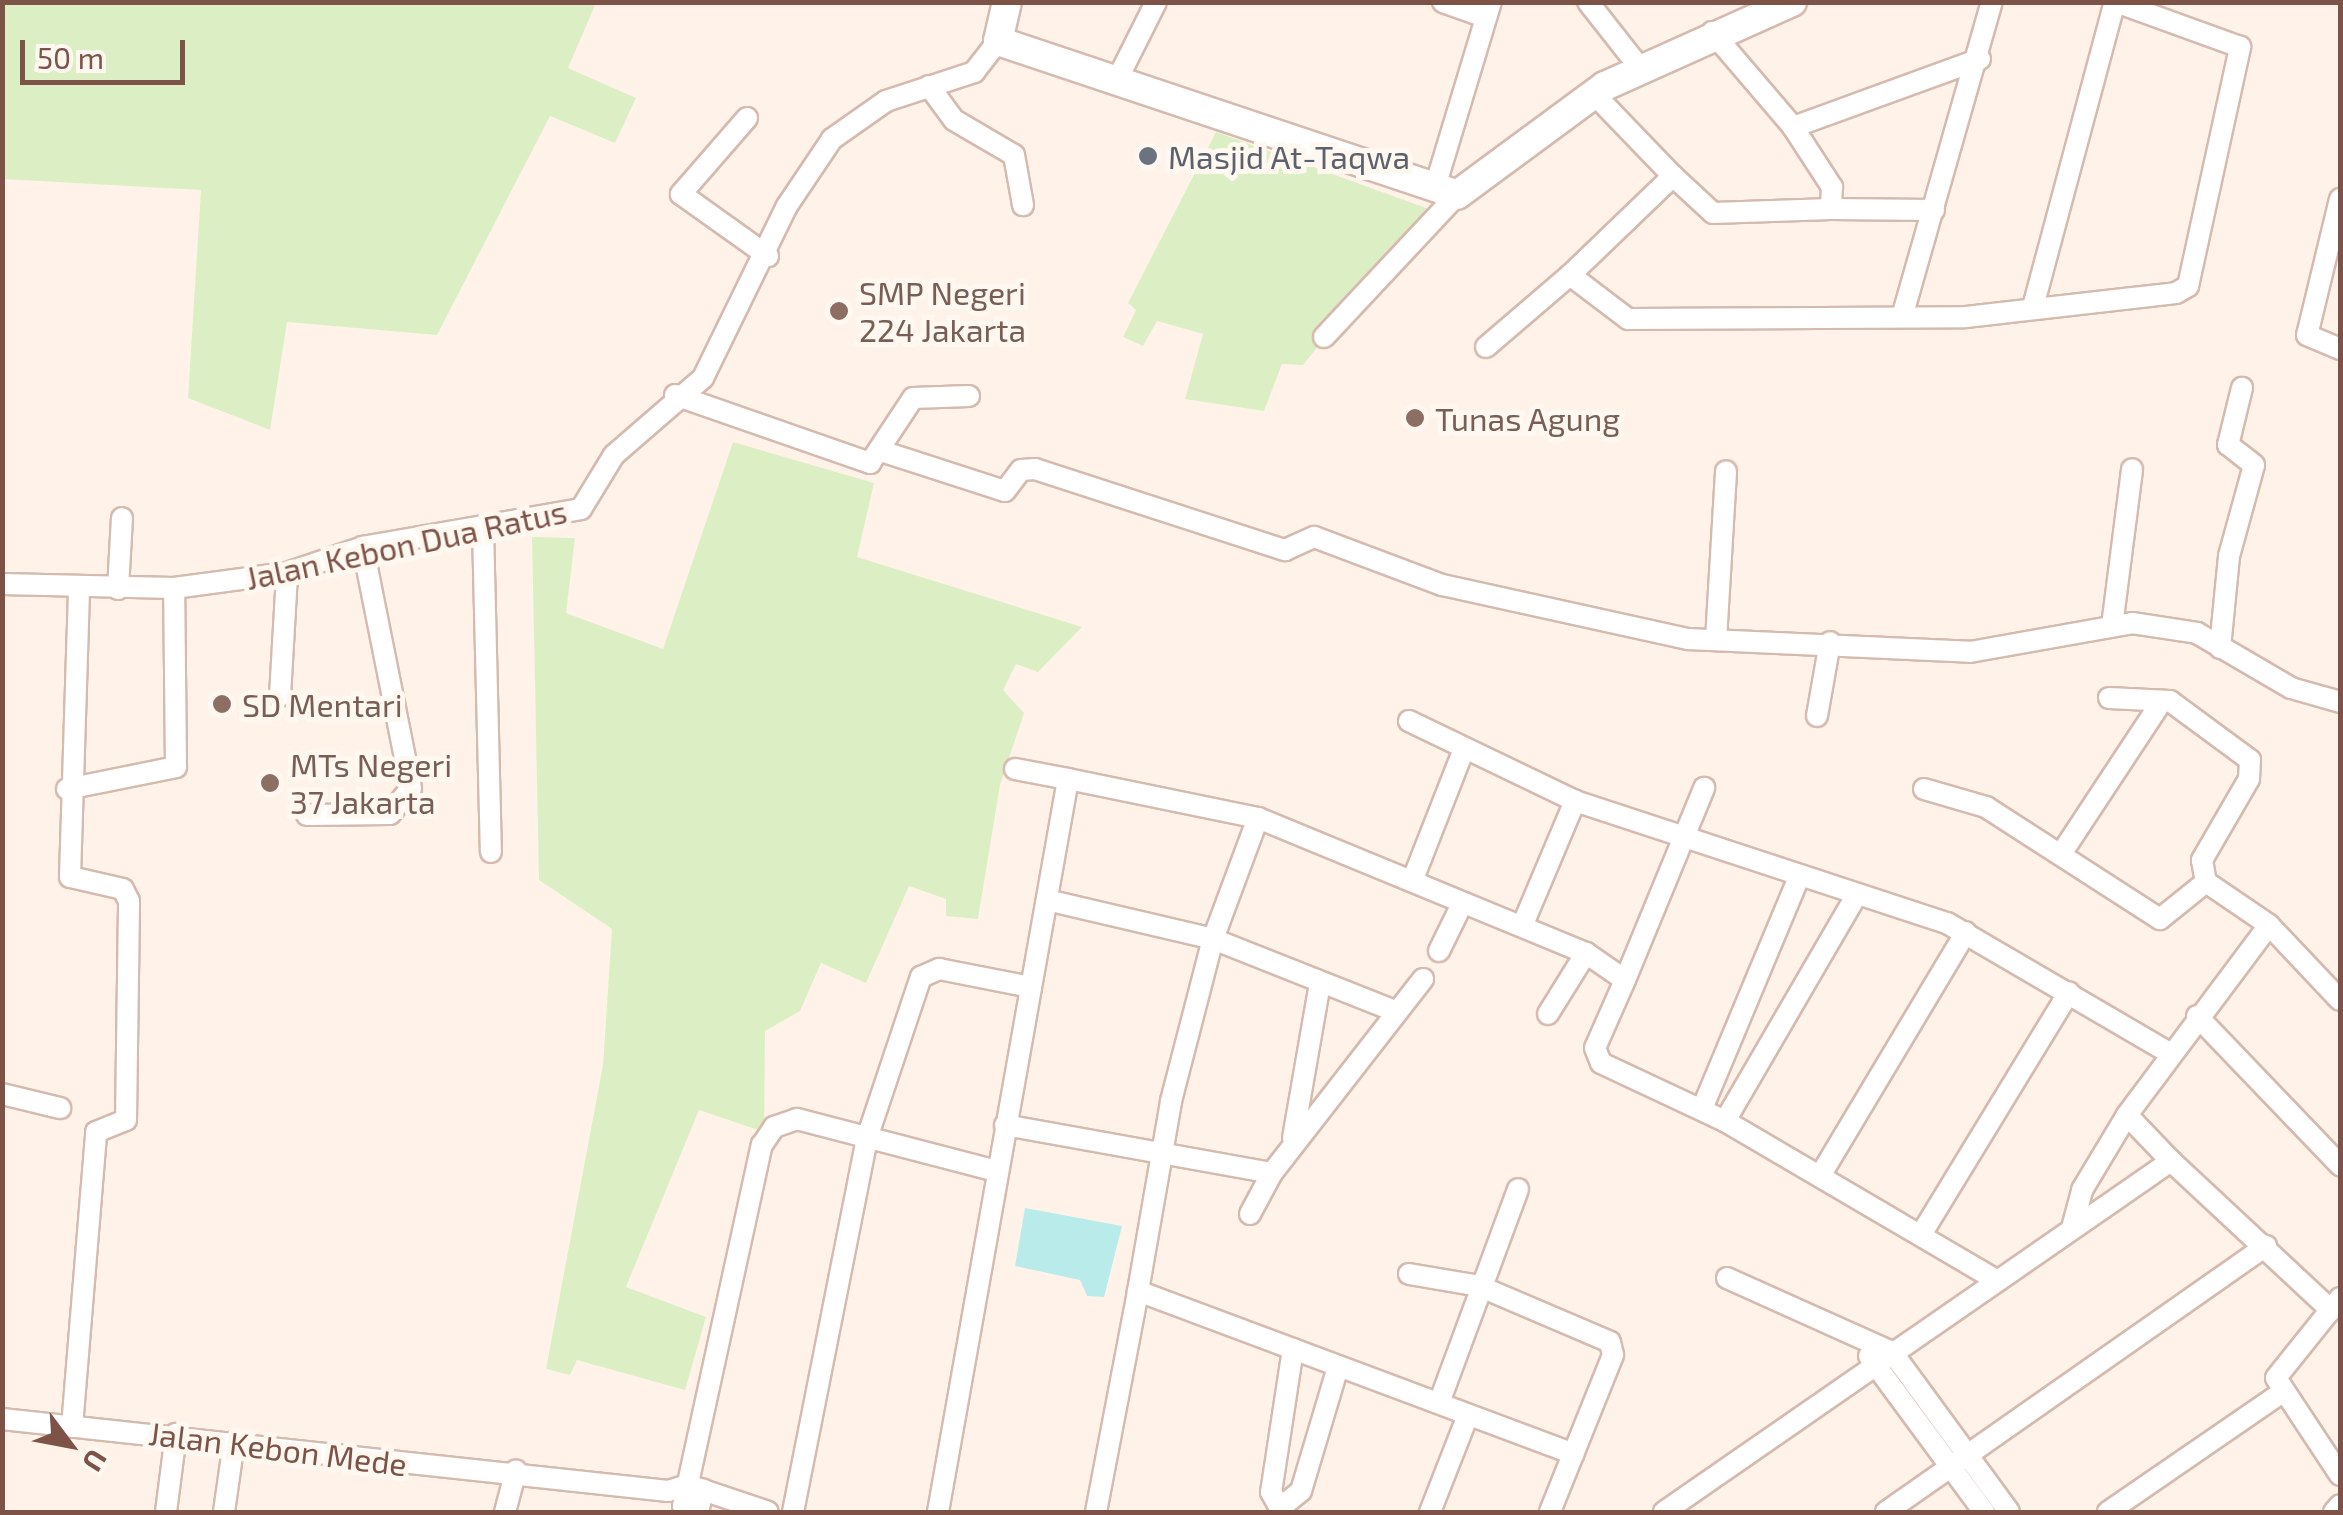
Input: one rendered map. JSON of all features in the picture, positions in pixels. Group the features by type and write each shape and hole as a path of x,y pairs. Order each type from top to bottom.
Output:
{"street":[{"path":"1007,2 998,41 1446,191"},
{"path":"1117,80 1156,2"},
{"path":"1443,2 1488,10 1446,191"},
{"path":"1588,2 1640,68"},
{"path":"1324,337 1446,191 1640,68 1712,32 1792,2"},
{"path":"1904,310 1980,59 1992,2"},
{"path":"1570,276 1628,319 1904,310 1966,316 2033,308 2188,286 2240,47 2115,2 2033,308"},
{"path":"1712,32 1792,127 1832,187 1831,210"},
{"name":"Jalan Kebon Dua Ratus","path":"2,584 174,588 287,573 363,547 580,509 614,455 676,395 702,378 832,138 858,114 974,72 998,41"},
{"path":"1792,127 1980,59"},
{"path":"929,86 954,120 1014,155 1024,205"},
{"path":"1594,94 1713,213 1934,210"},
{"path":"746,118 682,194 768,256"},
{"path":"1486,347 1570,276 1673,176"},
{"path":"2340,199 2329,267 2307,335 2340,348"},
{"path":"2329,267 2340,286"},
{"path":"2220,648 2229,556 2254,465 2228,445 2242,388"},
{"path":"676,395 861,462 881,452 914,398 970,396"},
{"path":"881,452 1005,491 1021,470 1035,469 1285,550 1314,537 1442,586 1716,640 1830,642 1970,652 2112,626 2197,633 2290,688 2340,702"},
{"path":"2112,626 2132,470"},
{"path":"1716,640 1726,471"},
{"path":"118,589 122,518"},
{"path":"483,529 491,852"},
{"path":"307,816 390,814 412,788 363,547"},
{"path":"280,696 287,573"},
{"path":"72,1426 96,1132 126,1120 128,901 123,889 70,877 66,789 79,587"},
{"path":"66,789 176,767 174,588"},
{"path":"1817,716 1830,642"},
{"path":"2109,698 2162,701 2250,760 2249,779 2202,860 2206,882 2269,926 2340,1000"},
{"path":"2064,851 2162,701"},
{"path":"1409,721 1575,801 1966,932 2168,1052"},
{"path":"1414,879 1464,750"},
{"path":"1016,768 1258,818 1414,879 1462,904 1523,924 1586,953 1625,980"},
{"path":"938,1512 1068,779"},
{"path":"1704,788 1595,1057 1725,1121 1922,1233 1996,1280"},
{"path":"1924,789 1986,806 2064,851 2160,919 2206,882"},
{"path":"1523,924 1575,801"},
{"path":"1096,1512 1160,1151 1213,939 1258,818"},
{"path":"1702,1110 1799,877"},
{"path":"1725,1121 1856,896"},
{"path":"1047,900 1213,939 1396,1011"},
{"path":"1439,950 1462,904"},
{"path":"2072,1228 2082,1190 2168,1052 2269,926"},
{"path":"1820,1176 1966,932"},
{"path":"1548,1014 1586,953"},
{"path":"793,1512 866,1138 921,977 938,970 1030,987"},
{"path":"1250,1214 1293,1141 1423,979"},
{"path":"1293,1141 1320,982"},
{"path":"1922,1233 2069,992"},
{"path":"2197,1016 2340,1165"},
{"path":"2,1094 60,1108"},
{"path":"2127,1115 2171,1161 2336,1304 2281,1366 2280,1394 2340,1475"},
{"path":"689,1500 766,1136 786,1118 997,1171"},
{"path":"1005,1125 1272,1173"},
{"path":"1664,1512 2171,1161"},
{"path":"1439,1403 1518,1189"},
{"path":"1886,1512 1971,1457 2266,1246"},
{"path":"1409,1274 1480,1286 1610,1342 1574,1454 1550,1512"},
{"path":"1727,1278 1894,1354 2010,1512"},
{"path":"1138,1290 1574,1454"},
{"path":"1866,1344 1874,1366 1984,1512"},
{"path":"1294,1349 1271,1492 1280,1508 1302,1492 1338,1367"},
{"path":"2108,1512 2280,1394"},
{"path":"1430,1512 1468,1415"},
{"name":"Jalan Kebon Mede","path":"2,1419 516,1470 768,1512"},
{"path":"166,1512 176,1434"},
{"path":"224,1512 234,1442"},
{"path":"505,1512 516,1470"},
{"path":"2334,1512 2340,1505"}],"green space":[{"path":"2,3 596,3 568,68 636,98 615,143 550,116 437,335 287,322 270,430 188,398 201,190 3,179"},
{"path":"1216,132 1429,209 1303,365 1282,364 1264,411 1185,399 1203,334 1157,321 1143,346 1123,337 1136,310 1128,303"},
{"path":"733,442 874,483 857,557 1082,627 1038,672 1016,664 1003,690 1024,713 1000,785 978,919 946,916 946,899 909,886 866,983 821,963 800,1011 765,1031 764,1132 699,1110 626,1287 706,1317 685,1390 577,1360 570,1375 546,1369 603,1065 612,929 539,880 532,537 575,538 566,613 663,649"}],"water":[{"path":"1025,1208 1122,1226 1104,1297 1087,1296 1080,1280 1015,1266"}],"place":[{"name":"Masjid At-Taqwa","path":"1148,156"},
{"name":"SMP Negeri 224 Jakarta","path":"839,311"},
{"name":"Tunas Agung","path":"1415,418"},
{"name":"SD Mentari","path":"222,704"},
{"name":"MTs Negeri 37 Jakarta","path":"270,783"}]}
